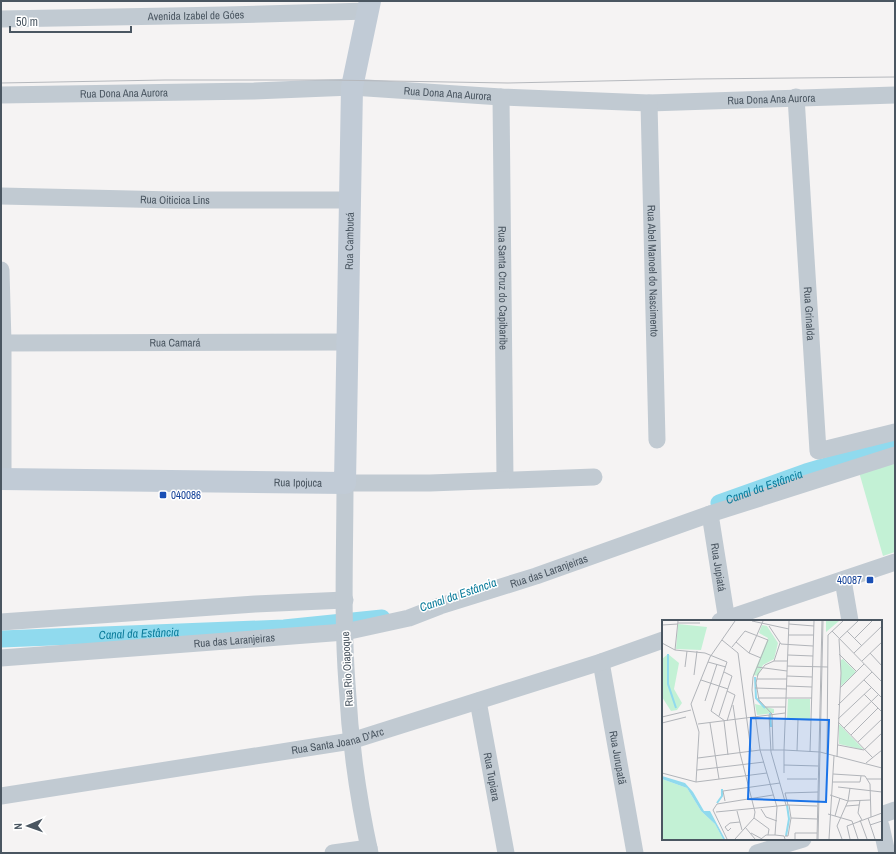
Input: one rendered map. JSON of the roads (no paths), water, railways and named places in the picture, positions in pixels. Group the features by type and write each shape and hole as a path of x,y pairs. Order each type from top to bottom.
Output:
{"main road":[{"name":"Rua Cambucá","path":"345,483 346,342 352,87 369,6"},
{"name":"Rua Ipojuca","path":"2,479 345,483"}],"street":[{"name":"Avenida Izabel de Góes","path":"1,19 225,16 369,6"},
{"name":"Rua Dona Ana Aurora","path":"1,95 254,91 352,87 501,97 649,102 895,95"},
{"name":"Rua Santa Cruz do Capibaribe","path":"501,97 506,479"},
{"name":"Rua Grinalda","path":"796,97 818,451 895,432"},
{"name":"Rua Abel Manoel do Nascimento","path":"649,102 657,440"},
{"name":"Rua Oiticica Lins","path":"1,196 174,200 349,200"},
{"path":"1,270 3,343 2,479"},
{"name":"Rua Camará","path":"3,343 346,342"},
{"name":"Rua das Laranjeiras","path":"1,658 345,631 410,618 440,606 536,576 710,514 895,455"},
{"name":"Rua Ipojuca","path":"345,483 430,483 506,479 594,477"},
{"name":"Rua Rio Oiapoque","path":"345,483 345,631 347,683 351,741 369,850"},
{"name":"Rua Jupiatá","path":"710,514 724,620"},
{"path":"724,620 895,562"},
{"path":"843,580 850,620"},
{"path":"1,622 255,604 345,603"},
{"name":"Rua Santa Joana D'Arc","path":"1,796 351,741 601,662 662,640"},
{"name":"Rua Jurupatã","path":"601,662 635,853"},
{"name":"Rua Tupiara","path":"478,701 506,853"},
{"path":"882,815 895,810"},
{"path":"882,831 886,853"},
{"path":"759,849 799,840"},
{"path":"333,853 369,850"}],"waterway":[{"name":"Canal da Estância","path":"719,503 806,472 895,446"},
{"name":"Canal da Estância","path":"1,639 284,628 382,618"}],"tram line":[{"path":"1,83 165,80 329,80 508,83 895,77"}],"place":[{"name":"040086","path":"163,495"},
{"name":"40087","path":"870,580"}]}
